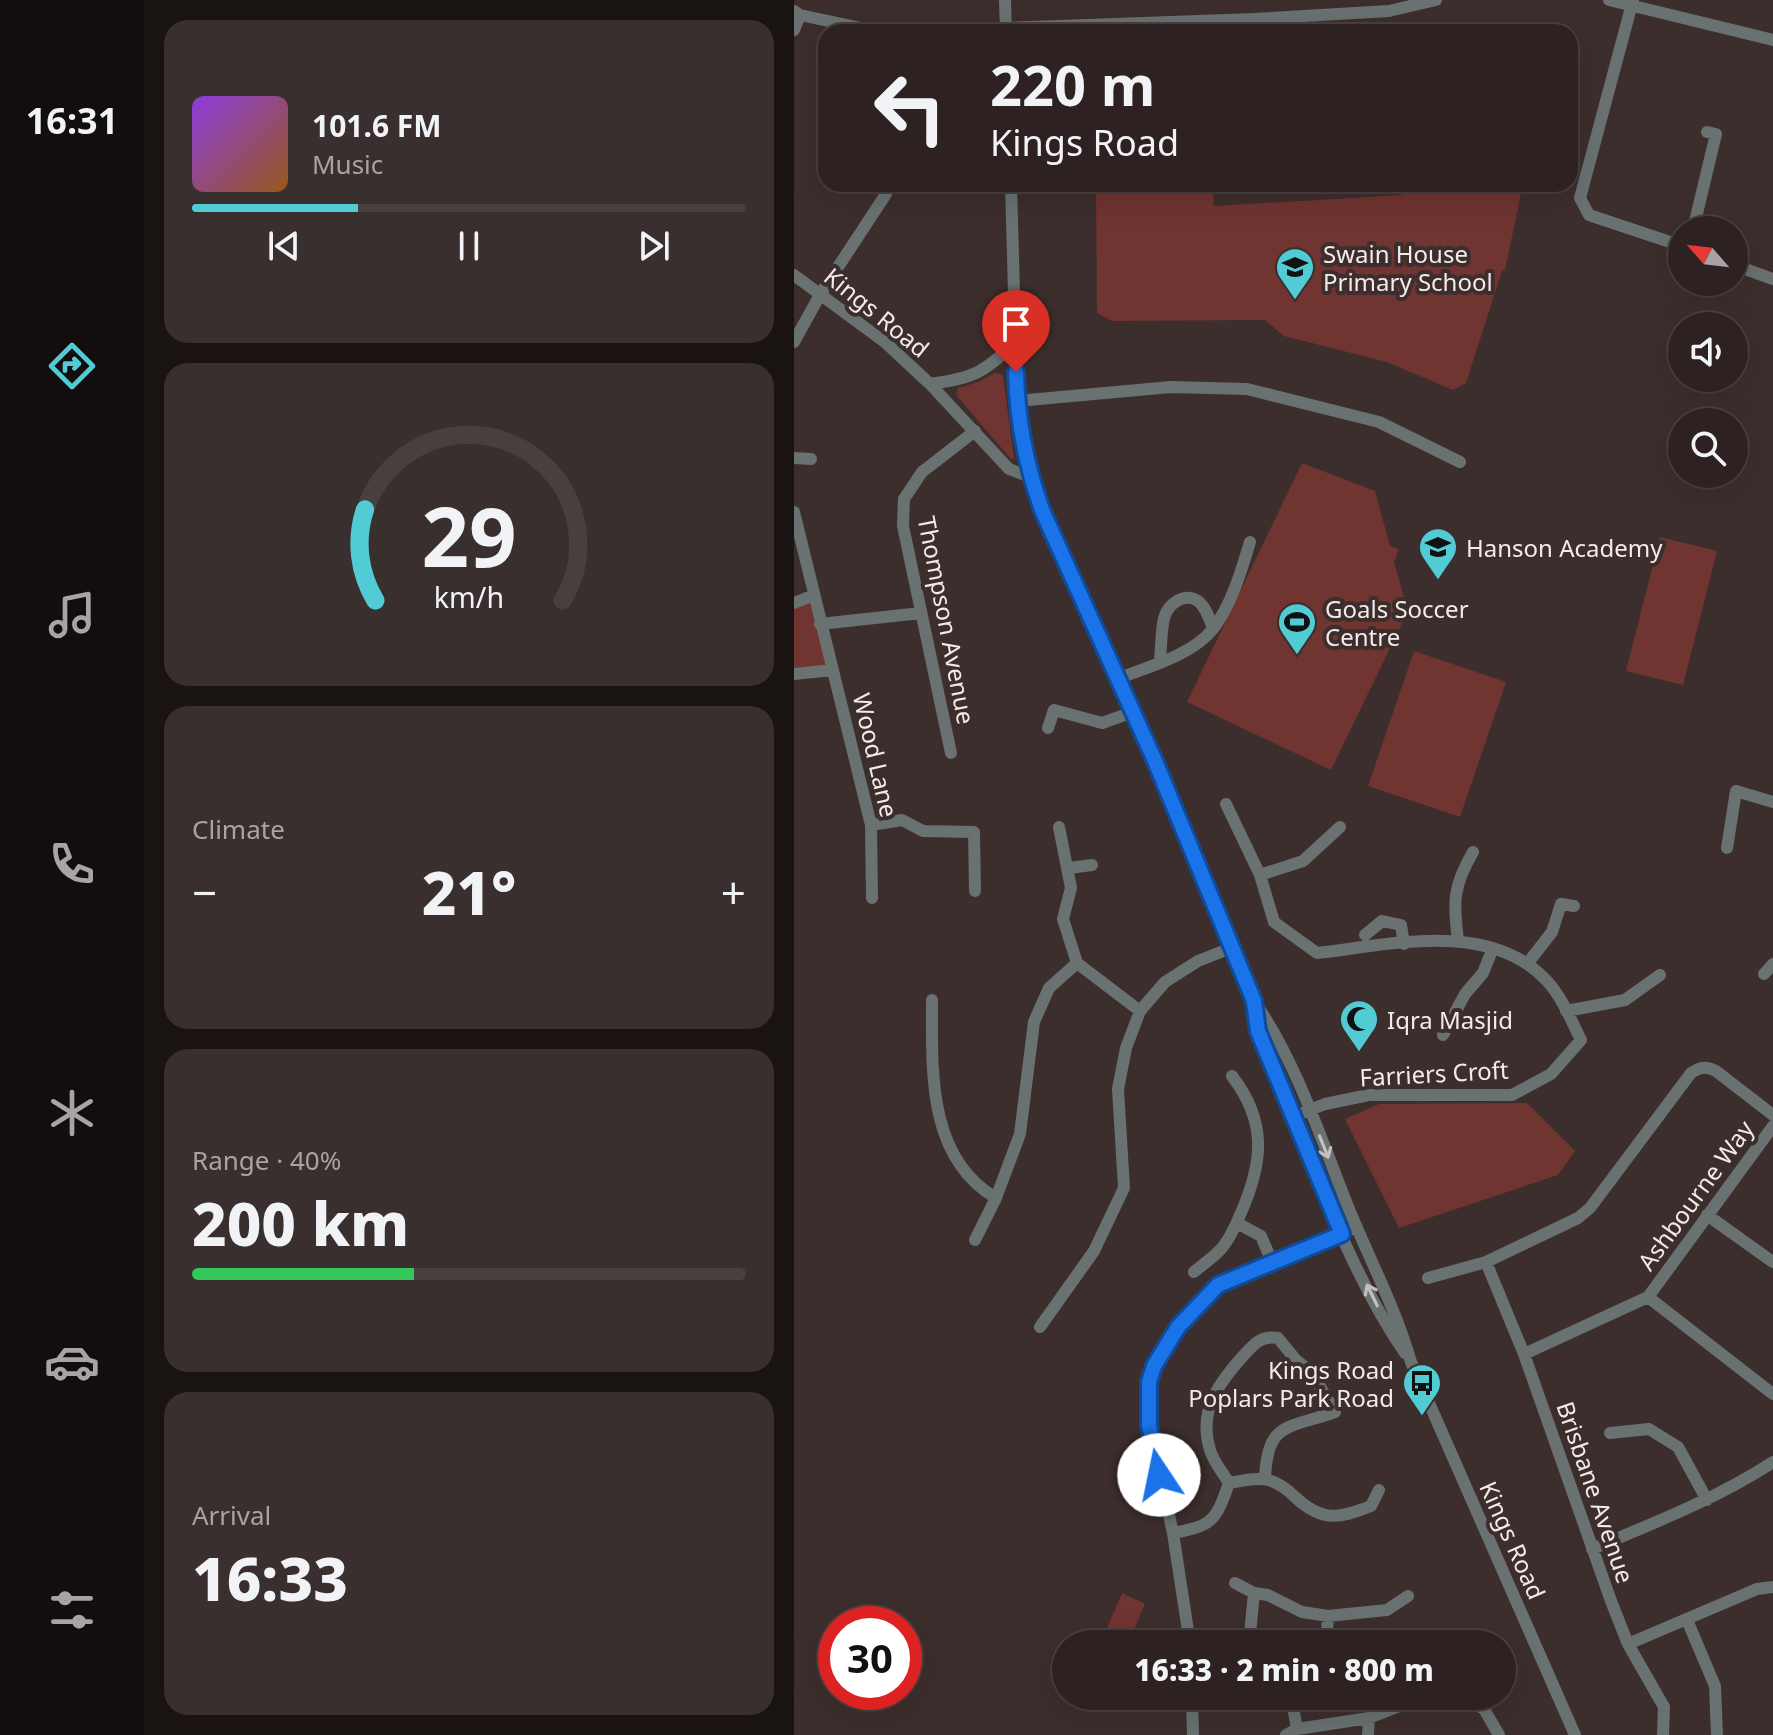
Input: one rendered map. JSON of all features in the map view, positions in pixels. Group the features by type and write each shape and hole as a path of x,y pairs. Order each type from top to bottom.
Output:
{"street":[{"path":"1005,0 1006,24"},
{"path":"1317,0 1317,15"},
{"path":"1130,24 1389,11 1436,0"},
{"path":"1609,0 1632,2 1773,40"},
{"path":"1632,2 1580,198 1589,215 1668,241"},
{"path":"794,30 797,13 845,24"},
{"path":"1696,216 1716,134 1707,132"},
{"path":"794,342 821,293 886,192"},
{"path":"1011,192 1017,401 1030,477"},
{"path":"1748,270 1773,279"},
{"name":"Kings Road","path":"794,275 886,343 930,384 1009,469 1030,477 1254,1001 1273,1028 1309,1109 1399,1321 1411,1362 1575,1735"},
{"name":"Kings Road","path":"930,384 965,379 987,369 1015,343"},
{"path":"1017,401 1171,387 1247,389 1379,422 1460,462"},
{"name":"Thompson Avenue","path":"951,753 903,526 904,499 922,472 975,431"},
{"path":"794,458 811,459"},
{"name":"Wood Lane","path":"794,512 871,825 872,898"},
{"path":"1118,679 1160,662 1201,640 1213,629 1235,589 1250,542"},
{"path":"794,603 814,595"},
{"path":"1160,662 1164,616 1172,603 1184,598 1197,600 1205,608 1213,629"},
{"path":"820,624 921,613"},
{"name":"Wood Lane","path":"794,674 833,670"},
{"path":"1048,728 1054,710 1102,723 1133,712"},
{"path":"1727,848 1736,791 1773,802"},
{"name":"Farriers Croft","path":"1226,804 1260,875 1274,922 1317,953 1458,940 1493,948 1527,964 1546,980 1581,1040 1551,1074 1512,1095 1369,1095 1309,1109"},
{"path":"871,825 902,820 923,831 974,832 975,891"},
{"path":"1059,827 1071,888 1063,919 1077,963 1140,1011"},
{"path":"1260,875 1303,861 1340,827"},
{"path":"1458,940 1454,910 1459,876 1473,852"},
{"path":"1069,868 1092,865"},
{"path":"1527,964 1552,932 1561,904 1574,906"},
{"path":"1365,935 1382,921 1401,925 1404,944"},
{"path":"1040,1327 1094,1251 1124,1188 1118,1089 1126,1048 1140,1011 1165,982 1198,961 1231,948"},
{"path":"1443,1035 1465,994 1483,973 1493,948"},
{"path":"975,1240 996,1198 1020,1134 1034,1022 1049,988 1077,963"},
{"path":"1566,1011 1625,1000 1654,979 1639,973"},
{"path":"932,1000 932,1063 942,1134 957,1160 980,1188 996,1198"},
{"name":"Kings Road","path":"1254,1001 1258,1031 1342,1234 1387,1327 1411,1362"},
{"path":"1428,1278 1486,1262 1578,1218 1598,1197 1696,1070 1706,1067 1716,1071 1773,1115"},
{"path":"1194,1272 1221,1250 1237,1223 1259,1162 1257,1124 1248,1096 1232,1076"},
{"path":"1292,1117 1309,1109"},
{"name":"Ashbourne Way","path":"1524,1354 1648,1297 1773,1126"},
{"path":"1707,1215 1773,1262"},
{"path":"1237,1223 1261,1236 1272,1262"},
{"path":"1188,1630 1173,1533 1149,1425 1149,1382 1154,1366 1178,1327 1218,1285 1357,1227"},
{"name":"Brisbane Avenue","path":"1486,1262 1524,1354 1628,1644 1664,1707 1663,1735"},
{"path":"1648,1297 1773,1394"},
{"path":"1173,1533 1200,1528 1220,1510 1229,1483 1210,1451 1209,1406 1221,1379 1257,1340 1267,1336 1278,1338 1296,1360 1312,1373 1335,1412 1289,1427 1275,1436 1266,1454 1265,1479"},
{"path":"1610,1433 1649,1429 1678,1447 1707,1500"},
{"path":"1592,1549 1707,1500 1773,1462"},
{"path":"1229,1483 1265,1479 1285,1487 1308,1509 1328,1517 1376,1508 1379,1490"},
{"path":"1235,1583 1302,1612 1328,1616 1387,1610 1408,1596"},
{"path":"1628,1644 1757,1589 1773,1587"},
{"path":"1250,1630 1254,1593"},
{"path":"1327,1630 1328,1616"},
{"path":"1687,1620 1715,1686 1717,1735"},
{"path":"1192,1710 1193,1735"},
{"path":"1291,1710 1291,1732 1369,1718 1389,1710"},
{"path":"1485,1710 1499,1735"},
{"path":"1368,1735 1369,1718"}],"shaded area":[{"name":"Swain House Primary School","path":"1096,192 1213,192 1214,206 1402,195 1403,192 1521,192 1505,270 1502,271 1466,383 1453,390 1387,362 1284,336 1265,320 1112,321 1097,313"},
{"path":"995,373 1003,375 1014,458 1011,459 956,395 958,388"},
{"name":"Goals Soccer Centre","path":"1302,463 1375,491 1390,546 1399,549 1394,562 1408,611 1331,770 1187,702"},
{"path":"1660,537 1717,551 1683,685 1626,671"},
{"path":"812,600 828,666 794,670 794,608"},
{"path":"1414,651 1506,682 1460,817 1368,786"},
{"path":"1527,1103 1575,1151 1558,1175 1399,1228 1345,1119 1379,1104"},
{"path":"1122,1593 1145,1604 1134,1630 1106,1630"}],"place":[{"name":"Swain House Primary School","path":"1295,301"},
{"name":"Hanson Academy","path":"1438,581"},
{"name":"Goals Soccer Centre","path":"1297,656"},
{"name":"Iqra Masjid","path":"1359,1053"},
{"name":"Kings Road Poplars Park Road","path":"1422,1417"}],"route":[{"path":"1016,372 1017,401 1030,477 1042,510 1174,804 1254,1001 1258,1031 1342,1234 1218,1285 1178,1327 1154,1366 1149,1382 1149,1425 1159,1475"}]}
